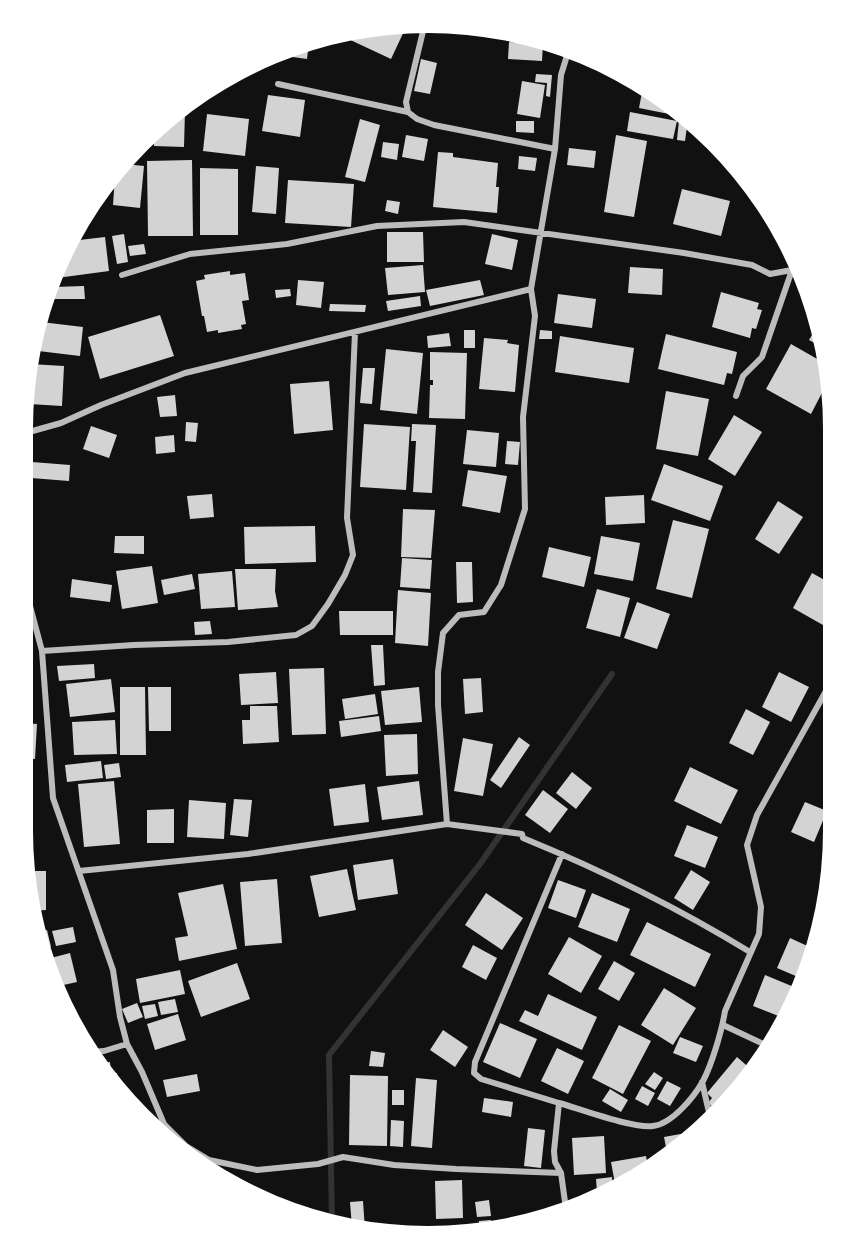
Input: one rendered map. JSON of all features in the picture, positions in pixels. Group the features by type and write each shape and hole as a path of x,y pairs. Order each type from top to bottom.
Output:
{"street":[{"path":"408,112 406,102 423,33"},
{"path":"447,824 438,705 438,672 443,633 459,615 484,612 501,585 525,509 523,417 535,316 531,289 555,149 561,75 566,58"},
{"path":"278,84 408,112 417,119 434,125 555,149"},
{"path":"122,275 190,254 287,244 376,226 464,222 752,265 770,274 791,272"},
{"path":"736,396 743,376 762,357 793,278"},
{"path":"33,431 61,423 185,373 531,289"},
{"path":"42,651 228,642 296,635 312,626 339,585 352,555 347,518 355,332"},
{"path":"33,617 42,651 52,798 113,970 120,1017 127,1044 164,1124 168,1128"},
{"path":"562,854 475,1062 474,1073 481,1078 559,1103 638,1125 654,1126 674,1117 702,1082 723,1025 725,1011 759,934 761,907 747,845 757,815 823,696"},
{"path":"79,871 248,854 447,824 522,834 523,838 562,854 705,925 750,952"},
{"path":"723,1025 761,1043"},
{"path":"101,1051 127,1044"},
{"path":"702,1082 708,1109"},
{"path":"559,1103 554,1151 555,1162 561,1173 565,1201"},
{"path":"211,1160 257,1170 323,1162 343,1157 394,1165 561,1173"}],"building":[{"path":"403,34 391,59 352,41"},
{"path":"509,42 543,50 542,61 508,59"},
{"path":"308,52 307,59 293,57"},
{"path":"421,59 437,63 430,94 414,91"},
{"path":"536,74 552,75 550,97 546,96 547,83 535,82"},
{"path":"522,81 545,85 540,118 517,114"},
{"path":"268,95 305,100 300,137 262,131"},
{"path":"641,96 666,113 639,108"},
{"path":"630,112 677,122 673,139 627,131"},
{"path":"207,114 249,119 245,156 203,151"},
{"path":"185,118 184,147 154,146 168,131"},
{"path":"360,119 380,125 365,182 345,177"},
{"path":"516,121 534,121 534,133 516,132"},
{"path":"679,124 687,130 685,141 677,140"},
{"path":"406,135 428,139 424,161 402,157"},
{"path":"616,135 647,141 634,217 604,212"},
{"path":"383,142 399,144 397,160 381,157"},
{"path":"569,148 596,151 594,168 567,165"},
{"path":"438,152 453,153 453,157 498,163 497,213 433,207"},
{"path":"519,156 537,158 535,171 518,169"},
{"path":"192,160 193,236 148,236 147,161"},
{"path":"134,165 144,166 140,208 113,205 115,188"},
{"path":"256,166 279,168 276,214 252,212"},
{"path":"200,168 238,169 238,235 200,235"},
{"path":"288,180 354,184 351,227 285,223"},
{"path":"682,189 730,201 721,236 673,224"},
{"path":"387,200 400,202 398,214 385,211"},
{"path":"387,232 423,232 424,262 387,262"},
{"path":"124,234 128,262 117,264 112,236"},
{"path":"492,234 518,240 512,270 485,264"},
{"path":"105,237 109,271 63,277 81,240"},
{"path":"144,244 146,254 130,256 128,246"},
{"path":"423,265 425,292 388,295 385,268"},
{"path":"630,267 663,269 662,295 628,293"},
{"path":"230,271 230,275 245,273 249,300 242,301 246,324 241,325 242,329 218,333 218,330 207,332 196,281 205,279 204,275"},
{"path":"298,280 324,282 321,308 296,305"},
{"path":"480,280 484,295 430,306 426,290"},
{"path":"84,286 85,299 55,299 59,287"},
{"path":"290,289 291,296 276,298 275,290"},
{"path":"721,292 759,303 757,309 762,310 756,329 752,328 750,338 712,327"},
{"path":"558,294 596,299 592,328 554,323"},
{"path":"420,296 421,306 388,311 386,301"},
{"path":"330,304 366,305 365,312 329,311"},
{"path":"160,315 174,356 100,379 88,337"},
{"path":"47,323 83,327 80,356 41,351"},
{"path":"464,330 475,330 475,348 464,348"},
{"path":"540,330 552,331 552,339 539,339"},
{"path":"449,333 451,346 428,348 427,336"},
{"path":"666,334 737,352 732,374 727,373 724,385 658,369"},
{"path":"560,336 634,348 629,383 555,372"},
{"path":"484,338 508,340 507,343 519,345 515,392 479,389"},
{"path":"791,344 817,359 821,394 811,414 766,389"},
{"path":"386,349 423,353 417,414 380,410"},
{"path":"430,352 467,353 465,419 429,418 430,385 433,385 433,380 430,380"},
{"path":"38,364 64,366 62,406 34,404"},
{"path":"363,368 375,368 372,404 360,403"},
{"path":"329,381 333,430 294,434 290,384"},
{"path":"666,391 709,399 698,456 656,449"},
{"path":"175,395 177,416 160,417 157,397"},
{"path":"734,415 762,432 735,476 708,459"},
{"path":"186,422 198,423 196,442 185,441"},
{"path":"364,424 410,427 406,490 360,487"},
{"path":"412,424 436,425 432,493 413,492 416,441 411,441"},
{"path":"91,426 117,435 109,458 83,449"},
{"path":"467,430 499,433 496,467 463,464"},
{"path":"174,435 175,452 156,454 155,437"},
{"path":"507,441 520,442 518,465 505,464"},
{"path":"33,462 70,465 69,481 33,478"},
{"path":"664,464 723,486 710,521 651,500"},
{"path":"468,470 507,476 500,513 462,506"},
{"path":"212,494 214,517 190,519 187,496"},
{"path":"644,495 645,523 606,525 605,497"},
{"path":"778,501 803,517 779,554 755,539"},
{"path":"403,509 435,510 431,558 401,557"},
{"path":"673,520 709,529 692,598 656,589"},
{"path":"315,526 316,562 245,564 244,527"},
{"path":"115,536 144,536 144,554 114,553"},
{"path":"601,536 640,543 633,581 594,574"},
{"path":"549,547 591,557 584,587 542,577"},
{"path":"402,558 432,560 430,589 400,587"},
{"path":"456,562 472,562 473,602 457,603"},
{"path":"152,566 158,603 122,609 116,571"},
{"path":"235,569 276,569 275,591 278,607 238,610"},
{"path":"232,571 235,607 201,609 198,574"},
{"path":"812,573 823,579 823,625 793,608"},
{"path":"192,574 195,589 164,595 161,580"},
{"path":"72,579 112,585 110,602 70,597"},
{"path":"597,589 630,598 620,637 586,628"},
{"path":"398,590 431,593 428,646 395,643"},
{"path":"637,602 670,614 657,649 624,638"},
{"path":"339,611 393,611 393,635 340,635"},
{"path":"210,621 212,634 195,635 194,622"},
{"path":"371,645 383,645 385,685 374,686"},
{"path":"94,664 95,678 59,681 57,666"},
{"path":"324,668 326,734 292,735 289,669"},
{"path":"276,672 278,703 241,705 239,674"},
{"path":"779,672 809,687 791,722 762,707"},
{"path":"481,678 483,712 465,714 463,679"},
{"path":"111,679 115,712 70,717 66,684"},
{"path":"120,687 145,687 146,755 120,755"},
{"path":"148,687 171,687 171,731 149,731"},
{"path":"419,687 422,722 385,725 381,691"},
{"path":"375,694 378,714 345,719 342,699"},
{"path":"250,706 277,706 279,742 243,744 242,720 250,720"},
{"path":"746,709 770,722 753,755 729,743"},
{"path":"379,716 381,731 341,737 339,721"},
{"path":"115,720 117,754 74,755 72,722"},
{"path":"33,724 37,724 35,759 33,759"},
{"path":"417,734 418,774 386,776 384,735"},
{"path":"519,737 530,745 501,788 490,780"},
{"path":"463,738 493,744 483,796 454,791"},
{"path":"101,761 103,778 67,782 65,765"},
{"path":"119,763 121,777 106,779 104,765"},
{"path":"690,767 738,790 721,824 674,801"},
{"path":"572,772 592,788 576,809 556,793"},
{"path":"114,781 120,844 84,847 78,784"},
{"path":"419,781 423,815 382,820 377,787"},
{"path":"365,784 369,822 334,826 329,789"},
{"path":"543,790 568,809 550,833 525,815"},
{"path":"234,799 252,800 248,837 230,835"},
{"path":"189,800 226,803 224,839 187,837"},
{"path":"805,802 823,809 823,821 814,842 791,832"},
{"path":"174,809 174,843 147,843 147,810"},
{"path":"687,825 718,837 705,868 674,856"},
{"path":"393,859 398,894 358,900 353,865"},
{"path":"347,869 356,910 319,917 310,876"},
{"path":"691,870 710,882 693,910 674,898"},
{"path":"35,871 46,871 46,910 41,910"},
{"path":"277,879 282,943 245,946 240,882"},
{"path":"558,880 586,890 576,918 548,908"},
{"path":"223,884 237,949 179,961 175,938 188,936 178,893"},
{"path":"486,893 523,918 502,950 465,925"},
{"path":"592,893 630,909 617,942 578,927"},
{"path":"647,922 711,954 695,987 630,955"},
{"path":"73,927 76,942 56,946 52,931"},
{"path":"569,937 602,956 581,993 548,974"},
{"path":"790,938 806,945 795,976 777,968"},
{"path":"473,945 497,958 486,980 462,967"},
{"path":"70,953 77,982 64,985 54,957"},
{"path":"614,961 635,973 619,1001 598,989"},
{"path":"237,963 250,999 201,1017 188,981"},
{"path":"180,970 185,994 140,1003 136,979"},
{"path":"765,975 791,986 777,1015 753,1006"},
{"path":"664,988 696,1008 673,1045 641,1025"},
{"path":"548,994 597,1017 582,1050 519,1021 525,1010 538,1016"},
{"path":"175,999 178,1012 161,1015 158,1002"},
{"path":"137,1003 143,1017 128,1023 122,1009"},
{"path":"155,1004 158,1016 145,1019 142,1006"},
{"path":"178,1014 186,1040 155,1050 147,1024"},
{"path":"500,1023 537,1039 520,1078 483,1062"},
{"path":"619,1025 651,1041 623,1094 592,1078"},
{"path":"443,1030 468,1047 455,1067 430,1050"},
{"path":"680,1037 703,1046 696,1062 673,1053"},
{"path":"557,1048 584,1061 568,1094 541,1081"},
{"path":"371,1051 385,1053 383,1067 369,1066"},
{"path":"737,1057 746,1065 711,1106 708,1103 712,1098 707,1093"},
{"path":"654,1072 663,1078 655,1090 645,1084"},
{"path":"197,1074 200,1091 167,1097 163,1080"},
{"path":"350,1075 388,1076 387,1146 349,1145"},
{"path":"416,1078 437,1080 432,1148 411,1146"},
{"path":"667,1081 681,1088 670,1106 657,1099"},
{"path":"642,1086 655,1093 648,1106 635,1099"},
{"path":"610,1089 628,1100 621,1112 602,1101"},
{"path":"392,1090 404,1090 404,1105 392,1105"},
{"path":"484,1098 513,1102 511,1117 482,1112"},
{"path":"391,1120 404,1121 403,1147 390,1146"},
{"path":"528,1128 545,1130 541,1168 524,1166"},
{"path":"680,1134 666,1146 664,1137"},
{"path":"604,1136 606,1173 574,1175 572,1138"},
{"path":"646,1156 647,1159 614,1179 611,1162"},
{"path":"612,1177 612,1180 597,1188 596,1179"},
{"path":"462,1180 463,1218 436,1219 435,1181"},
{"path":"489,1200 491,1216 477,1217 475,1202"},
{"path":"363,1201 364,1221 351,1218 350,1202"}],"waterway":[{"path":"332,1214 329,1055 480,864 612,674"}]}
